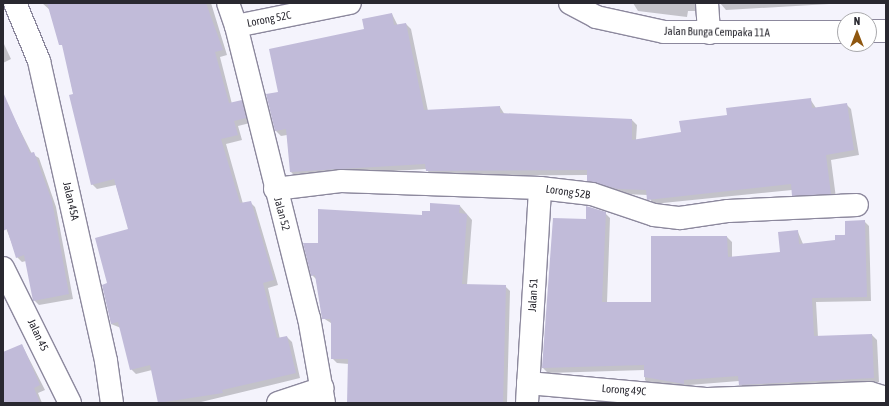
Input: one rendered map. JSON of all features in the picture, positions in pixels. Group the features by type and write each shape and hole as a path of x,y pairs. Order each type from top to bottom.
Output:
{"street":[{"name":"Jalan 45A","path":"15,3 39,61 105,353 112,403"},
{"name":"Jalan 52","path":"228,3 236,26 275,189 310,318 323,395"},
{"name":"Lorong 52C","path":"236,26 350,3"},
{"name":"Jalan Bunga Cempaka 11A","path":"570,3 596,17 630,26 709,33 837,32"},
{"path":"707,3 709,33"},
{"name":"Lorong 52B","path":"275,189 341,181 540,188 592,194 654,215 680,218 728,210 857,205"},
{"name":"Jalan 51","path":"528,393 540,188"},
{"name":"Jalan 45","path":"3,268 69,403"},
{"name":"Lorong 49C","path":"528,393 708,399 870,393 886,398"},
{"path":"278,403 323,395"}],"building":[{"path":"47,3 206,3 223,50 215,52 229,103 242,100 246,118 234,121 238,135 221,139 240,203 251,201 274,280 263,283 277,338 287,336 296,373 222,390 223,393 158,403 150,365 130,370 118,322 111,324 102,285 107,283 95,238 128,229 114,179 91,185 69,95 73,94 62,45 59,45"},
{"path":"392,13 394,25 406,23 424,110 500,106 500,113 632,119 632,140 681,132 679,121 727,115 726,108 811,98 812,108 847,103 854,150 826,155 831,194 792,196 791,184 647,200 646,190 618,189 587,181 587,170 426,171 425,164 290,172 286,129 275,131 266,94 278,92 269,49 364,29 362,19"},
{"path":"3,92 30,153 34,152 52,201 69,294 33,301 24,255 16,258 7,229 3,231"},
{"path":"430,203 460,205 459,213 467,214 462,284 506,285 503,403 347,403 348,359 331,359 331,323 330,319 322,319 315,275 311,276 303,243 318,243 318,209 422,215 422,211 430,211"},
{"path":"586,206 606,212 602,302 651,302 651,236 727,236 728,257 780,252 778,232 798,230 799,244 835,240 835,235 845,235 845,221 865,220 867,297 812,298 814,336 872,334 874,378 739,385 738,376 684,380 684,384 644,377 644,365 542,368 553,218 586,219"},
{"path":"22,344 40,385 34,388 40,403 3,403 3,352"}]}
